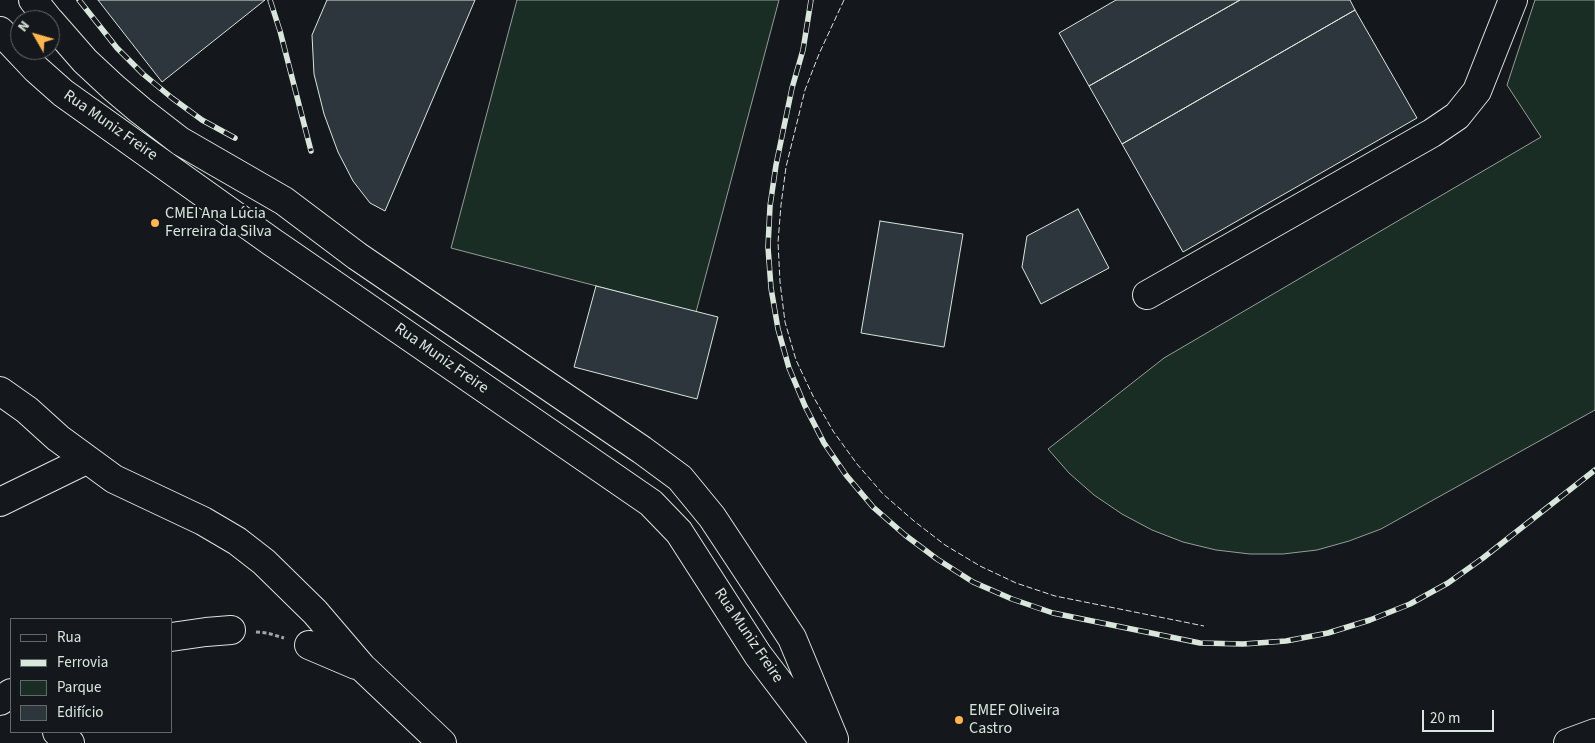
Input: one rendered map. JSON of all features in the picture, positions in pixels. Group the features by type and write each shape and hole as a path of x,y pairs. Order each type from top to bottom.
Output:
{"street":[{"name":"Rua Muniz Freire","path":"33,0 42,10"},
{"path":"1148,295 1432,133 1457,116 1477,91 1513,0"},
{"name":"Rua Muniz Freire","path":"0,31 36,70 63,93 272,242 651,503 679,532 758,655 825,743"},
{"name":"Rua Muniz Freire","path":"60,32 85,61 114,88 174,136 284,201 357,256 634,444 680,478 712,517 792,638 835,743"},
{"path":"442,360 461,327"},
{"path":"0,391 27,410 86,460 114,479 203,521 237,540 290,586 362,667 442,743"},
{"path":"0,502 86,460"},
{"path":"172,637 231,630"},
{"path":"309,646 362,667"},
{"path":"58,733 70,743"},
{"path":"1568,743 1595,733"}],"path":[{"path":"231,630 267,633 309,646"}],"green space":[{"path":"517,0 779,0 696,312 451,248"},
{"path":"1535,0 1595,0 1595,410 1381,529 1317,550 1283,554 1250,554 1216,550 1183,542 1152,530 1122,514 1094,495 1069,473 1048,449 1164,358 1541,137 1507,85"}],"building":[{"path":"98,0 265,0 162,82"},
{"path":"327,0 475,0 385,211 370,203 353,181 338,152 324,114 314,74 312,35"},
{"path":"1116,0 1240,0 1089,86 1059,33"},
{"path":"1240,0 1350,0 1355,10 1122,144 1089,86"},
{"path":"1355,10 1417,118 1183,252 1122,144"},
{"path":"1078,209 1109,268 1041,304 1022,267 1027,236"},
{"path":"880,221 963,234 944,347 861,333"},
{"path":"596,286 718,317 697,399 574,367"}],"railway":[{"path":"79,0 117,48 143,74 202,120 235,138"},
{"path":"270,0 280,31 311,151"},
{"path":"811,0 803,50 792,88 776,165 770,206 768,247 771,288 778,329 789,368 805,406 824,443 846,475 873,507 905,535 937,559 973,582 1012,599 1053,613 1200,643 1243,644 1286,641 1328,633 1370,620 1410,604 1448,583 1483,558 1595,470"}],"fence":[{"path":"844,0 805,90 786,167 778,242 785,322 796,360 813,396 833,431 857,464 883,494 945,545 980,566 1016,583 1055,596 1204,626"}],"place":[{"name":"CMEI Ana Lúcia Ferreira da Silva","path":"155,223"},
{"name":"EMEF Oliveira Castro","path":"959,720"}]}
